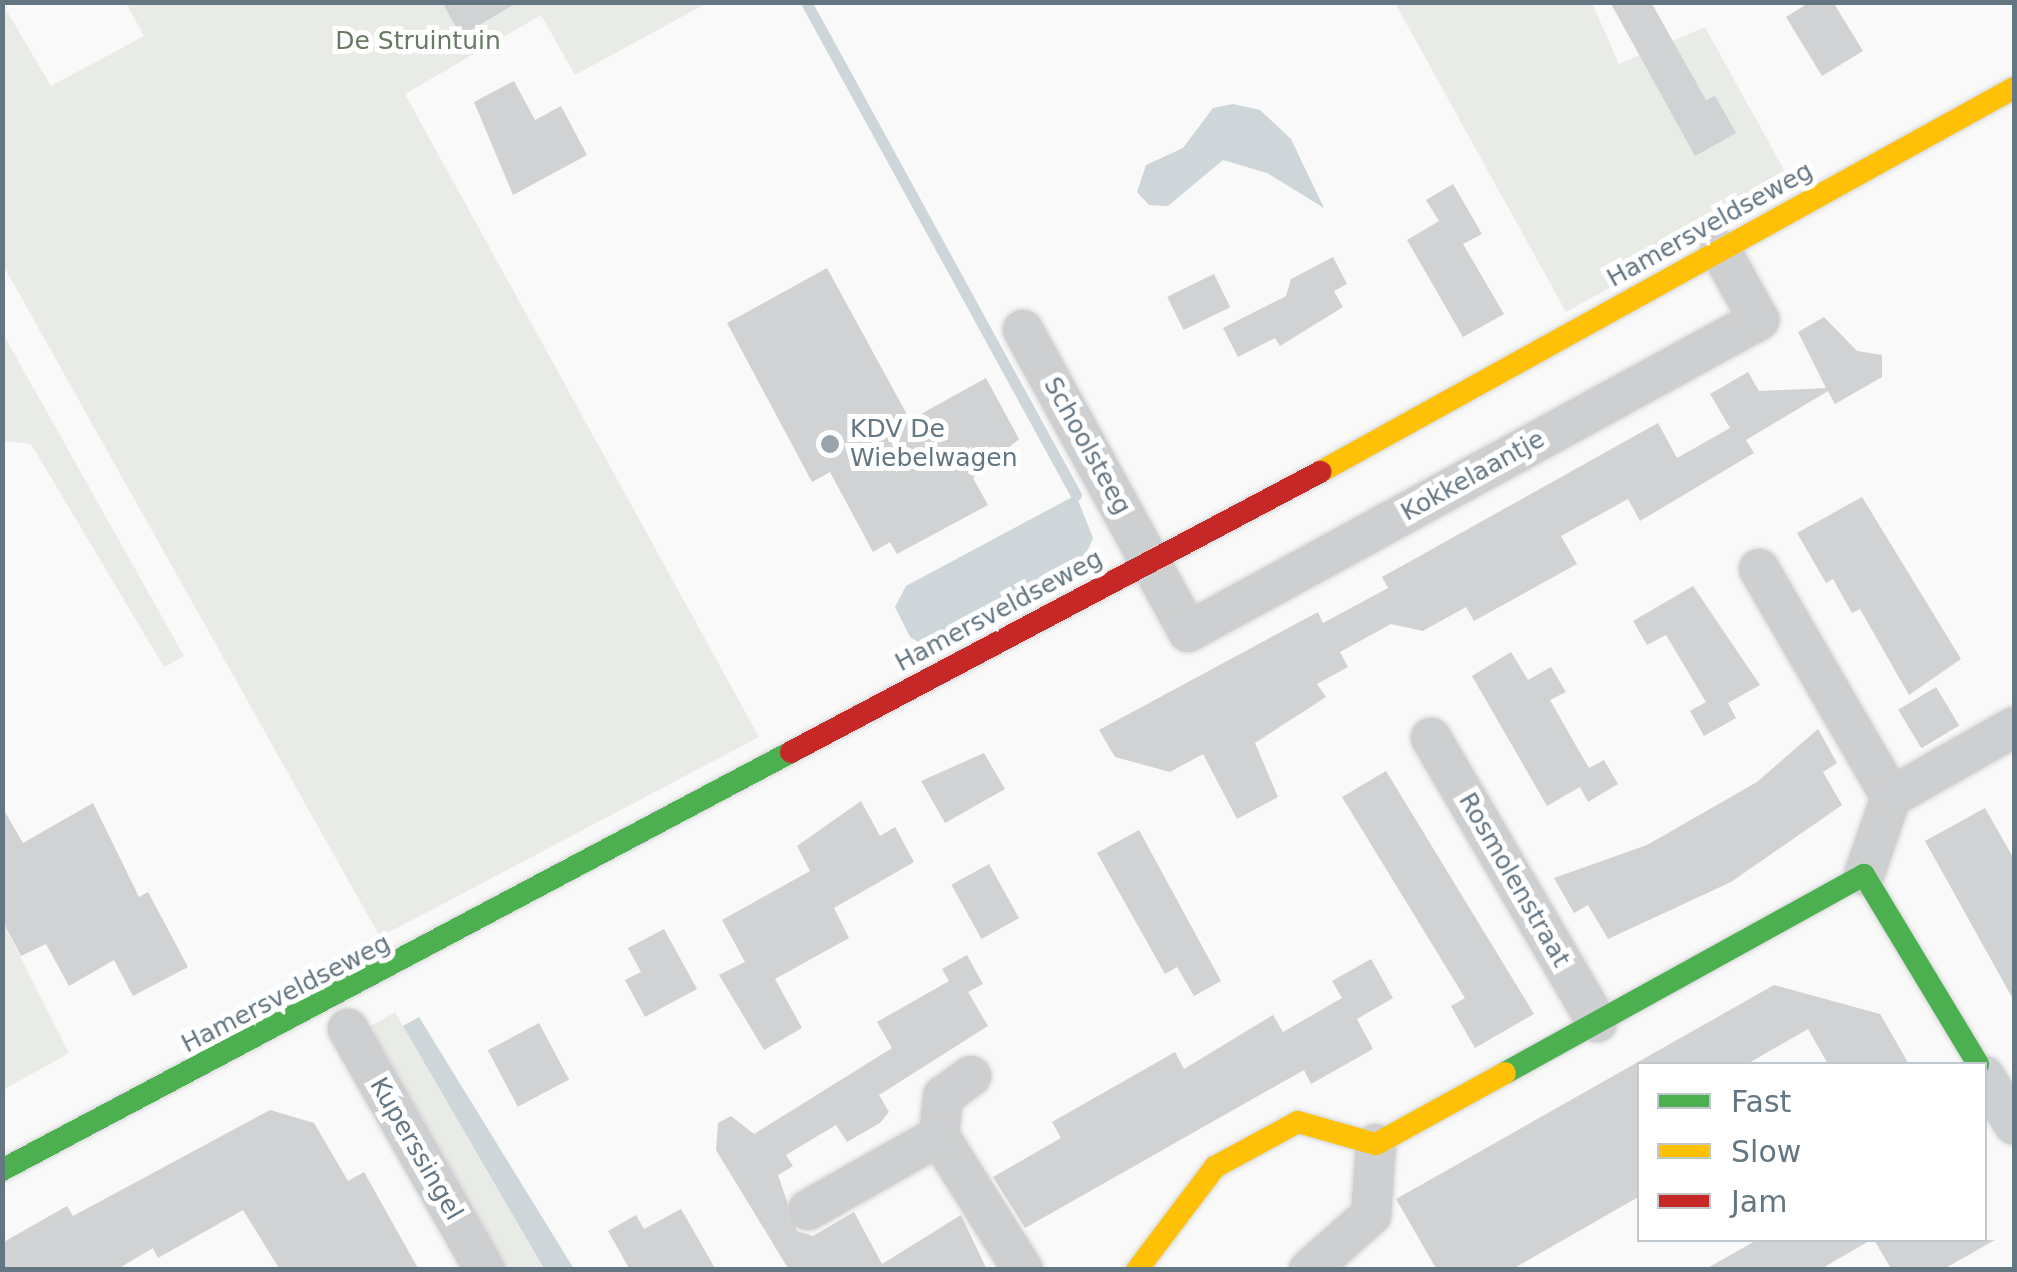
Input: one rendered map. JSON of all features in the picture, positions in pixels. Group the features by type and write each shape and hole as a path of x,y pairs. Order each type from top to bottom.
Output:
{"street":[{"name":"Hamersveldseweg","path":"2,1170 1150,562 2014,88"},
{"name":"Kokkelaantje","path":"1150,562 1188,632 1759,320 1720,250"},
{"name":"Schoolsteeg","path":"1023,330 1150,562"},
{"path":"1758,570 1891,797"},
{"path":"1157,1265 1178,1208 1215,1167 1298,1122 1376,1144 1864,875 1891,797 2014,727"},
{"name":"Rosmolenstraat","path":"1431,738 1597,1022"},
{"path":"1864,875 1977,1062"},
{"name":"Kuperssingel","path":"348,1029 485,1270"},
{"path":"971,1076 943,1096 939,1136 1023,1270"},
{"path":"1987,1081 2014,1124"},
{"path":"808,1210 939,1136"},
{"path":"1309,1270 1371,1215 1376,1144"}],"green space":[{"name":"De Struintuin","path":"2,3 51,86 144,36 126,3 707,3 575,75 541,15 405,94 759,737 380,937 3,265"},
{"path":"1395,3 1592,3 1619,64 1705,27 1793,186 1566,312"},
{"path":"2,332 184,656 164,667 31,444 3,441"},
{"path":"3,923 69,1053 2,1090"},
{"path":"395,1012 544,1269 498,1270 360,1032"}],"shaded area":[{"path":"1233,104 1260,110 1291,139 1324,208 1267,173 1223,160 1168,206 1149,205 1137,192 1146,165 1183,148 1213,108"},
{"path":"1076,495 1093,538 1081,564 926,647 910,637 895,607 906,586"},
{"path":"419,1017 574,1269 544,1269 403,1026"}],"building":[{"path":"442,2 518,2 461,36"},
{"path":"1610,2 1651,2 1706,100 1715,96 1736,133 1695,156"},
{"path":"1810,2 1833,2 1863,51 1822,76 1786,17"},
{"path":"514,81 535,120 561,106 587,155 513,195 474,102"},
{"path":"1453,184 1482,234 1463,244 1504,314 1463,337 1407,240 1439,221 1426,200"},
{"path":"1333,257 1347,284 1334,291 1343,307 1280,346 1275,338 1238,357 1223,328 1286,296 1291,279"},
{"path":"827,268 910,420 986,378 1019,439 973,478 988,505 897,554 890,542 873,552 830,472 812,482 727,323"},
{"path":"1214,274 1230,307 1183,330 1167,297"},
{"path":"1824,317 1857,351 1882,355 1882,377 1835,404 1828,391 1746,440 1754,453 1640,521 1628,499 1561,536 1577,564 1474,621 1466,607 1423,631 1391,624 1340,652 1348,667 1317,684 1326,697 1255,743 1278,797 1237,819 1203,754 1170,772 1115,757 1099,730 1318,612 1323,623 1388,588 1382,577 1658,423 1677,458 1730,428 1710,394 1748,372 1759,391 1826,388 1798,332"},
{"path":"1862,497 1961,659 1909,695 1860,609 1852,613 1833,579 1826,583 1797,533"},
{"path":"1693,586 1760,685 1728,703 1736,718 1704,736 1690,711 1706,702 1666,635 1647,645 1633,621"},
{"path":"1511,652 1528,680 1551,667 1566,692 1550,700 1575,744 1589,768 1604,760 1618,784 1588,802 1580,787 1547,806 1472,676"},
{"path":"1936,687 1959,726 1921,748 1898,710"},
{"path":"1818,729 1837,763 1823,772 1842,805 1731,882 1608,939 1588,905 1574,913 1554,878 1647,845 1757,782"},
{"path":"984,753 1005,789 945,823 921,781"},
{"path":"1386,771 1534,1014 1475,1048 1451,1006 1465,998 1342,797"},
{"path":"861,801 880,836 895,827 914,862 834,908 849,938 775,979 802,1028 764,1050 719,975 745,962 722,920 810,871 797,846"},
{"path":"93,803 139,897 148,892 188,967 133,996 114,960 69,986 46,944 21,956 2,920 2,807 23,843"},
{"path":"1985,808 2014,859 2014,1001 1925,841"},
{"path":"1139,830 1221,981 1194,996 1177,967 1165,974 1097,853"},
{"path":"989,864 1019,918 981,939 951,885"},
{"path":"664,929 697,989 645,1017 625,980 641,972 628,948"},
{"path":"967,955 983,984 968,992 988,1026 879,1095 889,1112 880,1123 847,1142 836,1125 786,1155 793,1166 778,1175 797,1231 813,1236 854,1212 882,1264 961,1215 987,1270 789,1270 716,1150 718,1123 731,1116 754,1134 892,1048 877,1022 949,981 942,969"},
{"path":"1371,959 1393,998 1357,1019 1373,1049 1311,1084 1304,1070 1025,1228 993,1177 1061,1138 1052,1122 1175,1052 1184,1069 1273,1015 1283,1032 1342,998 1332,981"},
{"path":"1774,985 1880,1014 1908,1062 1827,1062 1808,1029 1750,1062 1638,1062"},
{"path":"539,1023 569,1080 518,1107 488,1050"},
{"path":"1637,1063 1637,1198 1511,1270 1437,1270 1396,1199"},
{"path":"270,1110 314,1123 348,1181 364,1172 419,1270 280,1270 243,1210 158,1258 153,1248 116,1270 2,1270 2,1243 67,1206 73,1216"},
{"path":"681,1209 716,1270 630,1270 608,1231 636,1215 644,1229"},
{"path":"1995,1240 1942,1270 1892,1270 1875,1242"},
{"path":"1753,1242 1868,1242 1819,1270 1704,1270"}],"waterway":[{"path":"806,2 1076,495"}],"traffic: fast":[{"path":"2,1170 791,752"},
{"path":"1505,1073 1864,875 1977,1062"}],"traffic: slow":[{"path":"1320,472 2014,88"},
{"path":"1137,1270 1215,1167 1298,1122 1376,1144 1505,1073"}],"traffic: jam":[{"path":"791,752 1320,472"}],"place":[{"name":"KDV De Wiebelwagen","path":"830,444"}]}
